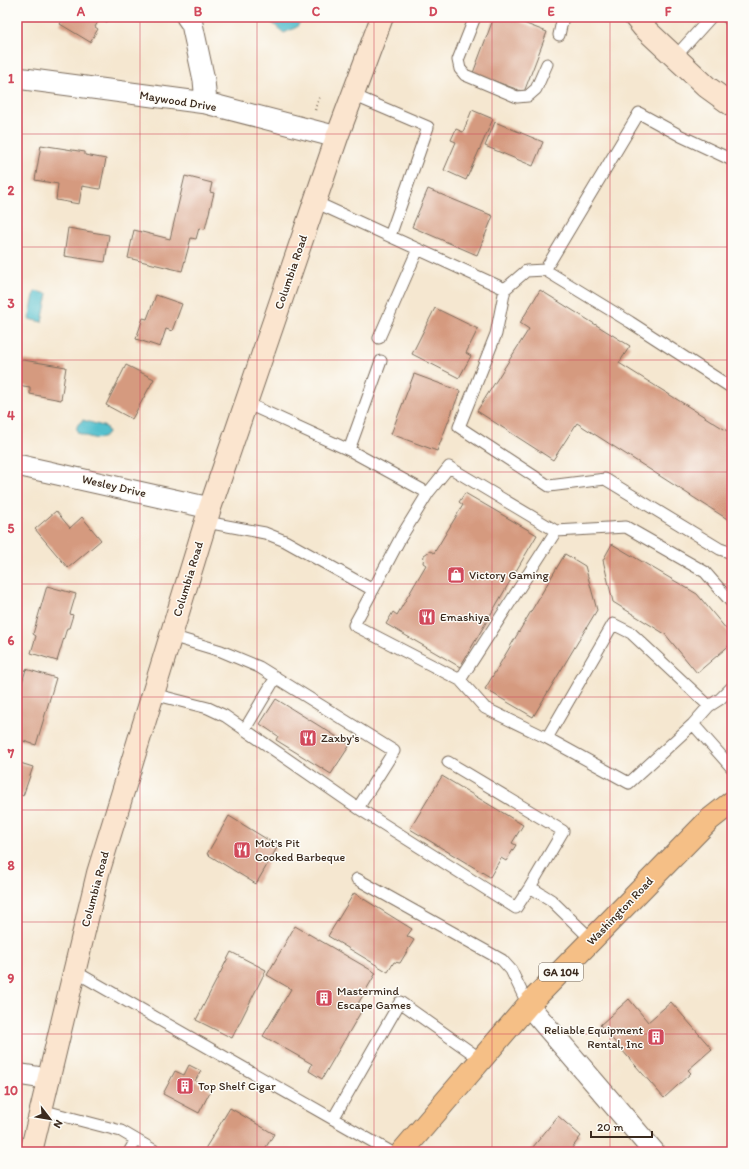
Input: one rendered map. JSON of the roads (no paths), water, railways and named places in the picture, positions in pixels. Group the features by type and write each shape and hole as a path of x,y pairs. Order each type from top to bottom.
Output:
{"main road":[{"name":"Columbia Road","path":"31,1152 98,873 208,515 337,137 382,17"},
{"path":"635,17 643,27 707,87 732,105"},
{"name":"Washington Road","path":"402,1152 528,1005 709,820 732,802"}],"street":[{"path":"188,17 192,24 204,80 206,103"},
{"name":"Maywood Drive","path":"17,78 206,103 337,137"},
{"name":"Wesley Drive","path":"17,465 208,515"},
{"path":"528,1005 654,1152"},
{"path":"17,1074 49,1079"}],"lane":[{"path":"475,17 458,60 460,69 465,74 517,97 528,96 536,89 547,64"},
{"path":"559,35 563,17"},
{"path":"675,57 711,17"},
{"path":"727,17 732,22"},
{"path":"353,95 428,127 390,236"},
{"path":"545,270 639,112 681,136 732,160"},
{"path":"315,202 505,289"},
{"path":"379,338 418,249"},
{"path":"732,388 630,322 545,270 526,271 505,289 496,334 459,427 549,486 605,478 720,549 732,553"},
{"path":"349,450 381,361"},
{"path":"246,403 349,450 428,493"},
{"path":"732,603 705,572 626,527 556,531 449,467 428,493 354,625 460,680 485,708 546,738 629,783 693,724 709,706 720,699 732,687"},
{"path":"208,515 265,532 285,541 373,590"},
{"path":"460,680 556,531"},
{"path":"546,738 613,624 632,633 709,706"},
{"path":"171,636 221,651 258,667 394,751 358,808"},
{"path":"245,729 276,677"},
{"path":"153,694 208,708 225,716 358,808 516,908 563,831 448,762"},
{"path":"693,724 732,768"},
{"path":"357,879 502,960 511,970 528,1005"},
{"path":"530,887 551,900 592,940"},
{"path":"74,971 391,1152"},
{"path":"333,1119 400,1002 482,1060"},
{"path":"41,1110 121,1131 155,1152"},
{"path":"129,1152 136,1140"}],"water":[{"path":"270,17 303,17 297,27 284,33 271,22"},
{"path":"35,291 48,294 42,322 29,319"},
{"path":"83,420 106,427 108,433 102,438 98,439 78,433 78,425"}],"place":[{"name":"Victory Gaming","path":"456,575"},
{"name":"Emashiya","path":"427,617"},
{"name":"Zaxby's","path":"308,738"},
{"name":"Mot's Pit Cooked Barbeque","path":"242,850"},
{"name":"Mastermind Escape Games","path":"324,998"},
{"name":"Reliable Equipment Rental, Inc","path":"656,1037"},
{"name":"Top Shelf Cigar","path":"185,1086"}]}
